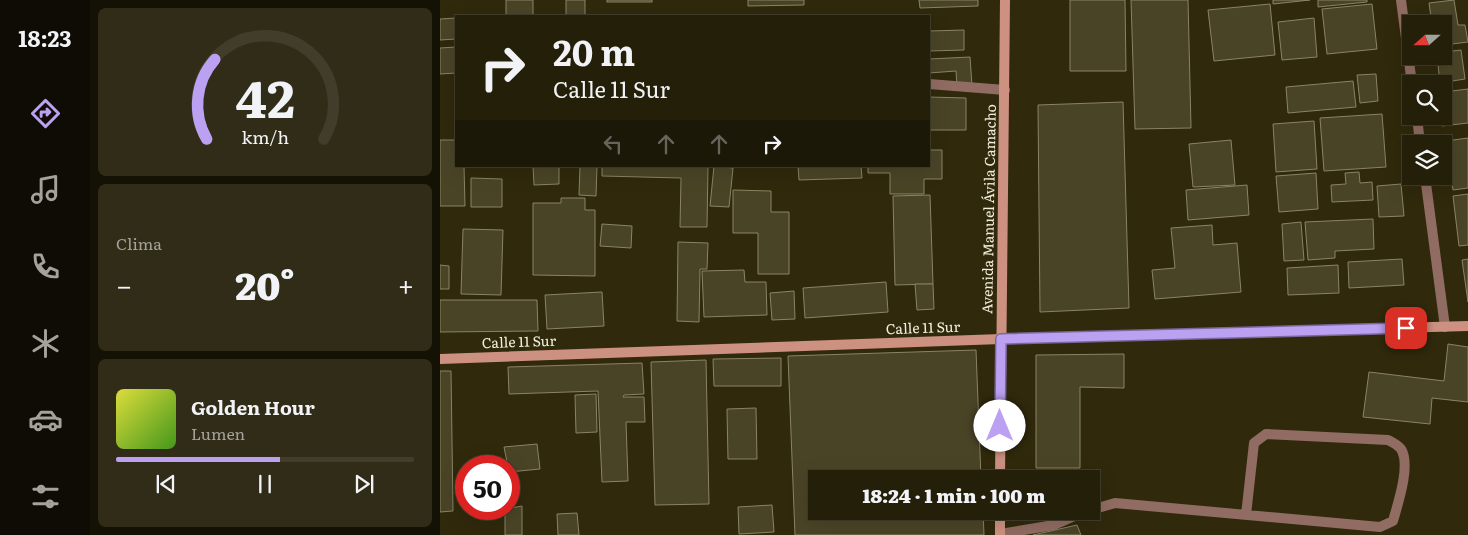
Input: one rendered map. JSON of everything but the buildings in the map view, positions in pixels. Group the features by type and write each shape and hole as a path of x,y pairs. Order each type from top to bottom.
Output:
{"street":[{"name":"Avenida Manuel Ávila Camacho","path":"1000,470 1005,0"},
{"path":"1401,0 1411,75"},
{"path":"930,84 1005,90"},
{"path":"1426,185 1445,326"},
{"name":"Calle 11 Sur","path":"440,359 1001,339 1468,326"},
{"path":"1100,507 1115,503 1246,515 1380,527 1393,521 1401,492 1405,458 1400,447 1388,440 1266,434 1254,443 1246,515"},
{"path":"1000,520 1000,535 1054,525 1065,520"}],"route":[{"path":"1000,426 1001,339 1406,328"}]}
